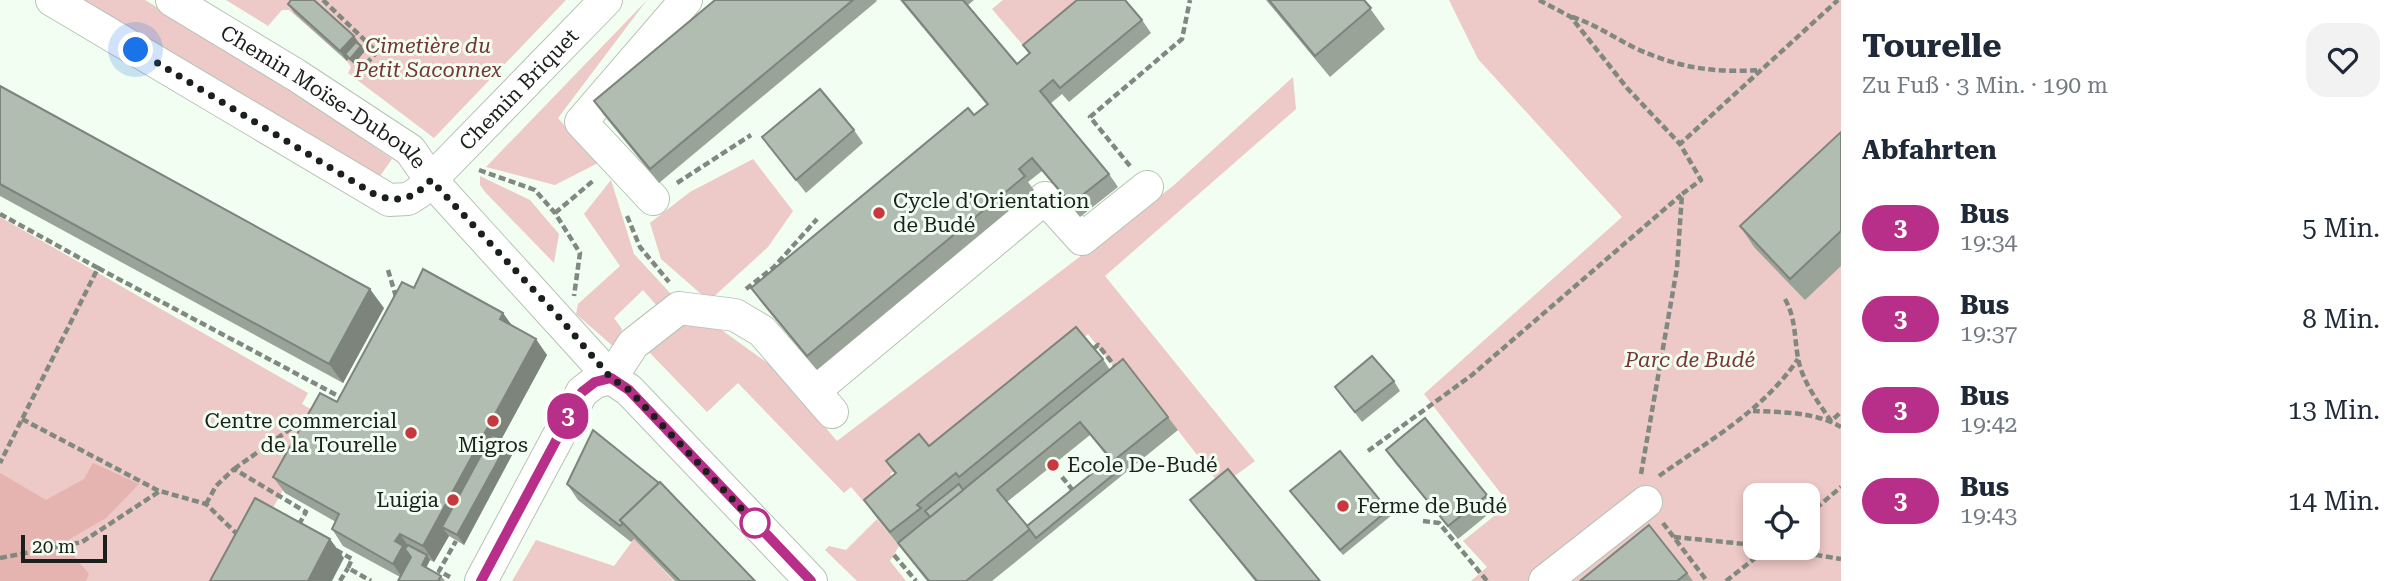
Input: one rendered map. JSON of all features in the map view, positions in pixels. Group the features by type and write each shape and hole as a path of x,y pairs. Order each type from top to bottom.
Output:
{"street":[{"name":"Chemin Moïse-Duboule","path":"52,0 374,194 389,200 408,199 431,180"},
{"name":"Chemin Moïse-Duboule","path":"172,0 319,90 410,150 431,180 558,316 611,378 629,390 811,581"},
{"name":"Chemin Briquet","path":"431,180 606,0"},
{"path":"638,202 581,122 686,0"},
{"path":"481,581 582,392 595,382 611,378 633,344 679,308 735,315 762,331 823,401 1045,198 1082,239 1147,187"},
{"path":"1545,581 1642,496"}],"path":[{"path":"323,0 377,52 366,64"},
{"path":"1147,187 1090,117 1182,38 1190,0"},
{"path":"1539,0 1571,17 1593,23 1635,48 1695,70 1761,70"},
{"path":"1680,144 1838,0"},
{"path":"1368,451 1472,375 1701,180 1680,144 1627,88 1571,17"},
{"path":"679,308 676,291 640,247 638,202 751,135"},
{"path":"475,168 535,190 555,213 580,253 572,303"},
{"path":"555,213 580,192"},
{"path":"1682,194 1677,268 1642,496 1707,581"},
{"path":"0,214 346,400 337,403"},
{"path":"735,315 746,289 774,267 817,219"},
{"path":"0,463 98,268"},
{"path":"388,270 398,304"},
{"path":"1785,299 1794,316 1798,359 1806,380 1831,421"},
{"path":"1093,349 1098,345 1121,373 1122,380"},
{"path":"1642,496 1752,411 1784,380 1798,359"},
{"path":"206,504 216,486 234,470 318,409"},
{"path":"1752,411 1788,413 1831,421 1841,427"},
{"path":"1831,421 1841,412"},
{"path":"22,419 160,491 206,504 242,538 248,529"},
{"path":"234,470 306,512 297,529"},
{"path":"1062,477 1076,494"},
{"path":"1820,505 1841,487"},
{"path":"0,558 82,542 160,491"},
{"path":"1423,521 1439,523 1487,581"},
{"path":"285,523 308,535"},
{"path":"1674,537 1743,544"},
{"path":"450,577 439,571 456,541"},
{"path":"330,547 352,559 340,581"},
{"path":"894,555 916,581"},
{"path":"1820,556 1841,559"},
{"path":"1726,581 1753,560"},
{"path":"348,568 371,581"}],"green space":[{"path":"83,0 145,0 294,92 392,159 380,176"},
{"name":"Cimetière du Petit Saconnex","path":"226,0 566,0 434,138 348,73 351,67 347,61 289,10 282,10 268,26"},
{"path":"647,0 558,118 598,163 555,185 486,167"},
{"path":"1003,0 1086,0 1027,50 992,9"},
{"name":"Parc de Budé","path":"1449,0 1841,0 1841,581 1471,581 1487,567 1463,541 1509,504 1424,394 1622,217 1478,59"},
{"path":"1293,77 1296,109 1105,276 1255,461 1221,486 1133,372 1123,378 1088,334 939,456 929,444 890,474 900,488 871,510 851,487 844,493 738,383 707,412 649,352 698,313 776,369 837,441 1173,186"},
{"path":"753,159 793,211 768,247 709,301 661,259 650,223 690,192"},
{"path":"480,176 530,200 559,234 554,263 485,192 480,185"},
{"path":"611,180 634,254 671,294 657,306 643,290 614,318 622,329 615,348 576,314 578,304 620,266 584,214"},
{"path":"0,217 308,393 302,404 324,417 232,581 0,581"},
{"path":"877,519 899,546 890,561 906,581 857,581 825,550 829,546 846,550"},
{"path":"634,539 674,581 512,581 536,540 614,566"}],"shaded area":[{"path":"93,463 139,484 106,518 63,543 89,574 86,581 0,581 0,473 46,500 84,479"}],"building":[{"path":"291,0 314,0 354,36 340,51 288,4"},
{"path":"715,0 853,0 650,169 594,101"},
{"path":"902,0 963,0 1017,64 1030,53 1023,45 1077,0 1125,0 1142,20 1060,88 1053,80 1040,91 1109,174 1071,204 1032,158 1019,169 1025,176 807,356 751,288 968,108 974,115 988,104"},
{"path":"1269,0 1364,0 1371,8 1315,56"},
{"path":"356,42 361,46 350,59 345,54"},
{"path":"0,86 370,289 329,364 0,184"},
{"path":"820,89 854,130 796,180 762,137"},
{"path":"1841,132 1841,231 1790,279 1740,226"},
{"name":"Centre commercial de la Tourelle","path":"423,269 503,313 500,319 536,339 423,546 400,534 395,541 403,546 393,564 332,529 339,514 273,477 320,393 337,402 402,282 414,288"},
{"path":"1076,327 1103,359 959,477 956,473 919,503 917,505 921,508 890,532 864,500 896,473 886,461 919,434 929,446"},
{"path":"1372,356 1394,381 1355,412 1335,387"},
{"path":"1123,359 1168,417 1113,461 1080,422 997,490 1030,529 966,581 929,581 898,543"},
{"path":"1425,418 1487,495 1448,526 1386,450"},
{"path":"593,430 659,483 620,520 623,523 620,526 567,484"},
{"path":"492,435 507,444 457,535 442,527"},
{"name":"Ferme de Budé","path":"1340,451 1388,510 1340,550 1290,491"},
{"path":"1110,459 1119,470 1036,538 1027,526"},
{"path":"1228,469 1320,581 1257,581 1190,500"},
{"path":"660,482 755,581 680,581 620,520"},
{"path":"959,484 963,490 930,517 925,511"},
{"path":"255,498 330,539 308,581 210,581"},
{"path":"1649,525 1687,573 1677,581 1580,581"},
{"path":"408,545 427,555 422,565 441,576 438,581 398,581 411,557 405,549"}],"bus line":[{"name":"3","path":"481,581 582,392 595,382 611,378 629,390 811,581"}],"place":[{"name":"Cycle d'Orientation de Budé","path":"879,213"},
{"name":"Migros","path":"493,421"},
{"name":"Centre commercial de la Tourelle","path":"411,433"},
{"name":"Ecole De-Budé","path":"1053,465"},
{"name":"Luigia","path":"453,500"},
{"name":"Ferme de Budé","path":"1343,506"}],"route":[{"path":"136,50 374,194 389,200 408,199 431,180 558,316 611,378 629,390 755,523"}]}
